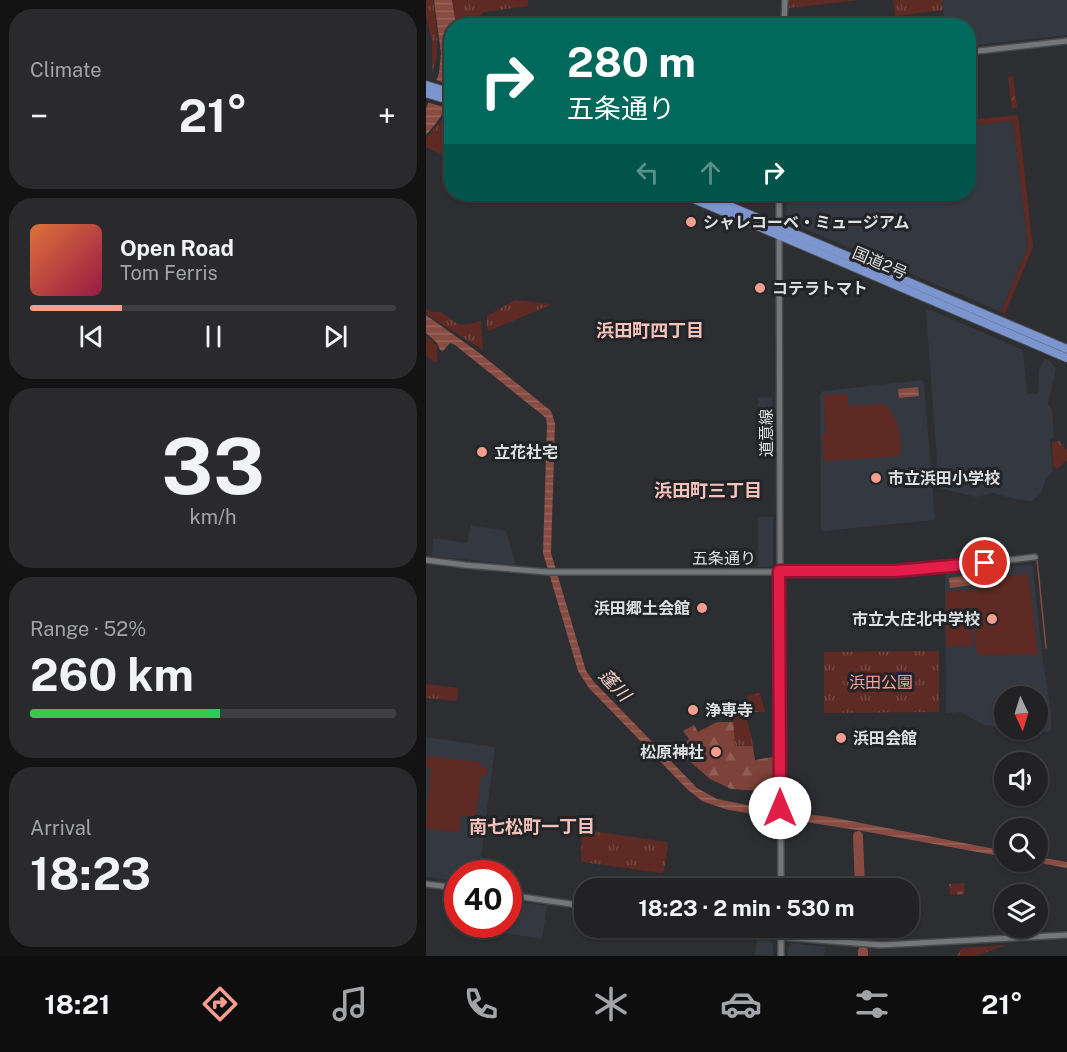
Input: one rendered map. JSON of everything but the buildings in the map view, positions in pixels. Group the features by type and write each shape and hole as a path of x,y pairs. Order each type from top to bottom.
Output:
{"highway":[{"path":"428,90 444,96"},
{"name":"国道2号","path":"699,201 1067,358"},
{"name":"国道2号","path":"718,201 1067,349"}],"street":[{"path":"784,18 785,0"},
{"path":"976,51 1067,41"},
{"name":"道意線","path":"779,201 781,878"},
{"name":"五条通り","path":"426,560 547,572 895,571 964,566 1035,557"},
{"path":"426,884 444,886"},
{"path":"522,897 574,904"},
{"path":"794,938 881,945 1067,935"},
{"path":"781,938 782,956"}],"shaded area":[{"path":"434,0 452,0 455,18 444,18 444,110 426,135 426,109 439,73 441,53"},
{"path":"942,0 1067,0 1067,35 976,45 976,18 944,18"},
{"path":"1013,121 1028,247 1001,312 789,222 786,217 787,201 976,201 976,125"},
{"path":"928,309 1023,350 1027,394 1038,394 1039,370 1044,359 1050,361 1056,368 1048,404 1052,411 1054,437 1050,440 1053,471 1046,478 1041,493 1032,501 994,493 976,497 939,488 926,311"},
{"path":"426,315 478,352 551,411 555,423 551,553 586,671 697,788 717,799 772,810 830,817 994,849 994,855 728,810 702,801 687,789 589,688 578,671 543,553 546,418 455,345 450,343 443,351 440,350 437,343 426,333"},
{"name":"市立浜田小学校","path":"922,380 935,518 824,531 821,529 820,394 823,391"},
{"path":"918,387 919,396 899,398 898,389"},
{"path":"771,397 773,440 758,442 758,398"},
{"path":"758,517 773,517 772,566 758,567"},
{"path":"471,525 506,531 516,565 432,556 433,538 467,543"},
{"name":"市立大庄北中学校","path":"1030,564 1033,567 1047,686 994,686 994,726 984,725 960,712 946,713 945,576"},
{"path":"971,575 972,585 950,588 949,578"},
{"name":"市立大庄北中学校","path":"1048,692 1051,710 1051,730 1048,732"},
{"path":"426,737 495,747 481,860 444,860 444,879 426,877"},
{"path":"1048,859 1067,862 1067,868 1048,864"},
{"path":"522,903 547,906 542,939 522,936"},
{"path":"757,939 770,941 773,944 773,956 755,955"},
{"path":"791,943 825,947 824,956 788,956 788,947"}],"green space":[{"path":"426,0 433,0 437,27 437,55 432,72 432,42 426,15"},
{"path":"452,0 528,0 528,6 484,12 477,18 455,18"},
{"path":"789,0 860,0 789,8"},
{"path":"893,0 942,0 943,10 895,16"},
{"path":"1013,76 1017,107 1012,109 1008,77"},
{"path":"1018,115 1033,247 1005,314 1001,312 1028,247 1013,121 976,125 976,119"},
{"path":"443,119 444,146 440,154 426,147 426,138"},
{"path":"515,300 550,305 489,331 487,316"},
{"path":"426,308 431,312 441,312 462,325 481,321 483,350 426,314"},
{"path":"426,336 437,346 437,363 426,356"},
{"path":"848,394 849,406 885,404 897,422 901,456 824,461 822,434 826,434 824,395"},
{"path":"1059,441 1067,450 1067,460 1057,469 1053,466 1052,442"},
{"path":"1028,574 1038,654 979,655 975,647 973,605 973,616 969,617 972,617 972,646 946,646 946,592 978,589 977,578"},
{"name":"浜田公園","path":"939,651 939,712 824,713 824,652"},
{"path":"426,684 458,688 457,701 426,698"},
{"path":"760,693 765,712 749,712 747,696"},
{"path":"733,717 746,717 752,746 735,746"},
{"name":"松原神社","path":"717,722 737,722 751,735 755,760 773,757 773,792 731,789 710,779 681,754 678,750 689,739 683,731 694,725 698,732"},
{"path":"428,756 480,762 480,766 487,767 486,776 481,776 476,817 461,816 459,832 428,829 426,825 431,768 426,768"},
{"path":"585,830 667,842 664,871 662,873 582,862 582,832"},
{"path":"964,883 965,894 950,895 949,884"},
{"path":"1005,945 976,956 957,956 962,948"}],"pier":[{"path":"433,79 444,83 444,107 426,102"}],"waterway":[{"path":"1037,559 1046,648"},
{"path":"858,836 860,878"},
{"path":"863,951 863,956"}],"place":[{"name":"シャレコーベ・ミュージアム","path":"691,222"},
{"name":"コテラトマト","path":"760,288"},
{"name":"立花社宅","path":"482,452"},
{"name":"市立浜田小学校","path":"876,478"},
{"name":"浜田郷土会館","path":"702,608"},
{"name":"市立大庄北中学校","path":"992,619"},
{"name":"浄専寺","path":"693,710"},
{"name":"浜田会館","path":"841,738"},
{"name":"松原神社","path":"716,752"}],"district":[{"name":"浜田町四丁目","path":"650,330"},
{"name":"浜田町三丁目","path":"708,490"},
{"name":"南七松町一丁目","path":"532,826"}],"route":[{"path":"780,808 779,571 895,571 985,563"}],"water label":[{"name":"蓬川","path":"615,685"}]}
